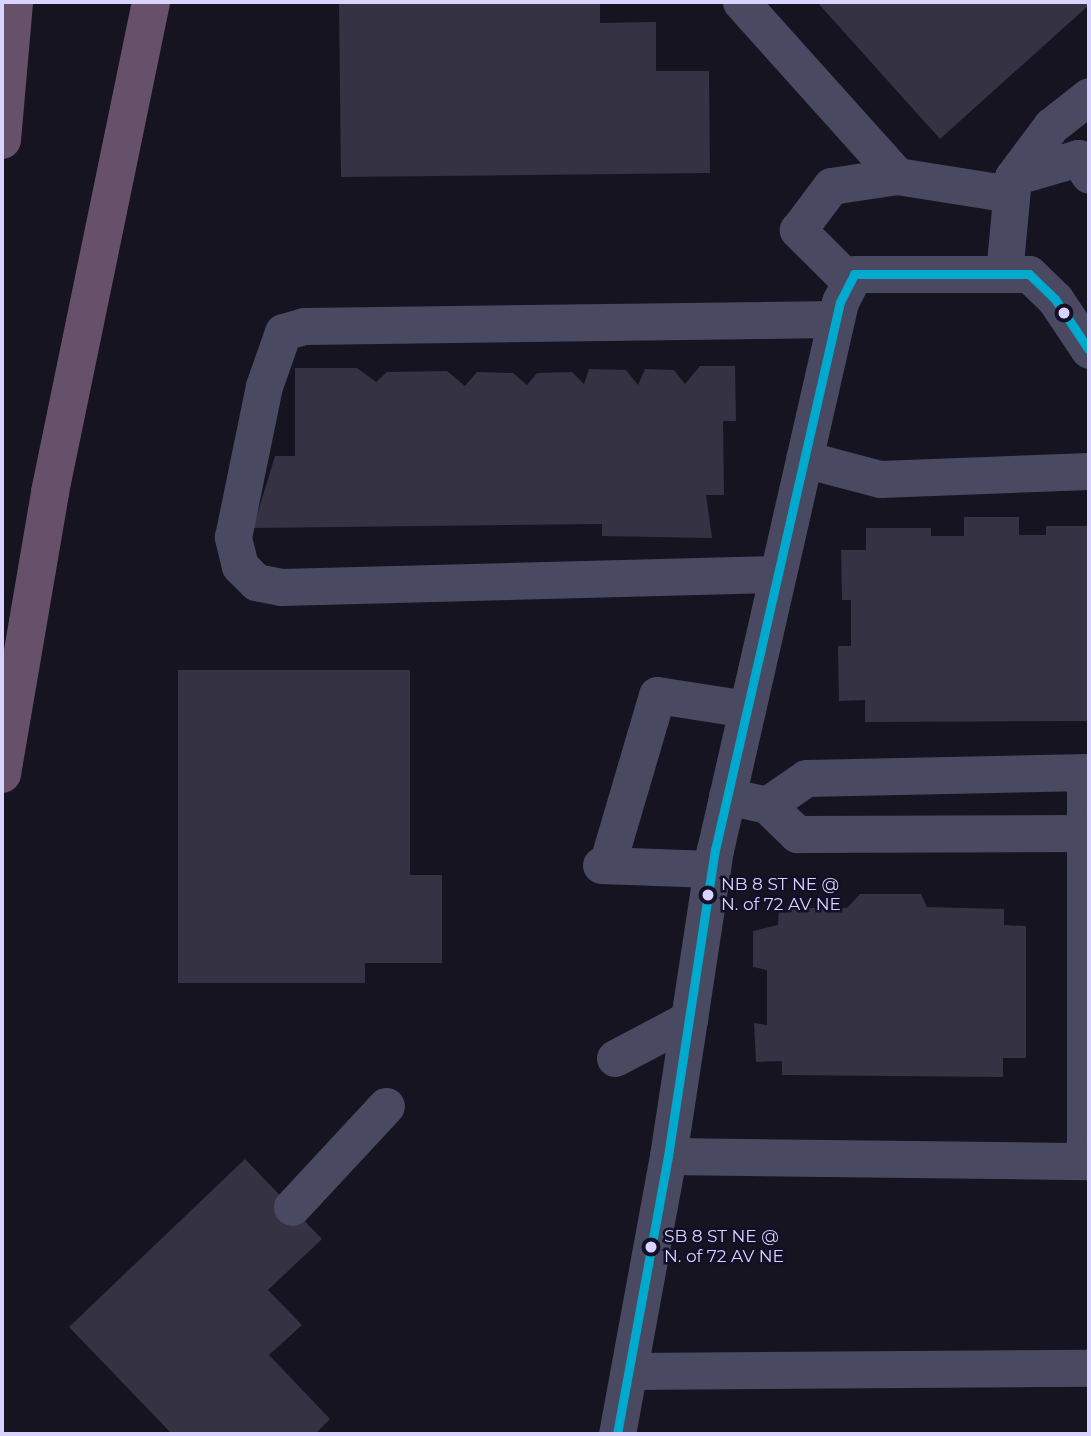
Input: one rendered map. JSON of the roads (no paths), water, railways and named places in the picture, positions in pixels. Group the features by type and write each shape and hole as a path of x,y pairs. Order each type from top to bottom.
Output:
{"highway":[{"path":"2,140 14,2"},
{"path":"2,774 50,492 151,2"},
{"path":"134,80 160,2"}],"street":[{"path":"741,2 897,176"},
{"path":"1016,274 1012,186 1051,126 1089,96"},
{"path":"1089,175 1078,158 1012,186 897,176 831,186 797,230 852,278 1016,274 1055,299 1089,350"},
{"path":"617,1434 668,1156 712,869 836,319 852,278"},
{"path":"777,574 281,587 256,582 240,566 233,537 264,387 283,332 318,326 836,319"},
{"path":"804,459 880,479 1089,471"},
{"path":"712,869 604,865 657,695 747,709"},
{"path":"668,1156 1087,1160 1087,772 806,778 767,805"},
{"path":"727,796 767,805 797,834 1085,833"},
{"path":"615,1058 689,1019"},
{"path":"292,1207 387,1107"},
{"path":"629,1371 1089,1368"}],"place":[{"name":"NB 8 ST NE @ N. of 72 AV NE","path":"708,895"},
{"name":"SB 8 ST NE @ N. of 72 AV NE","path":"651,1247"}]}
